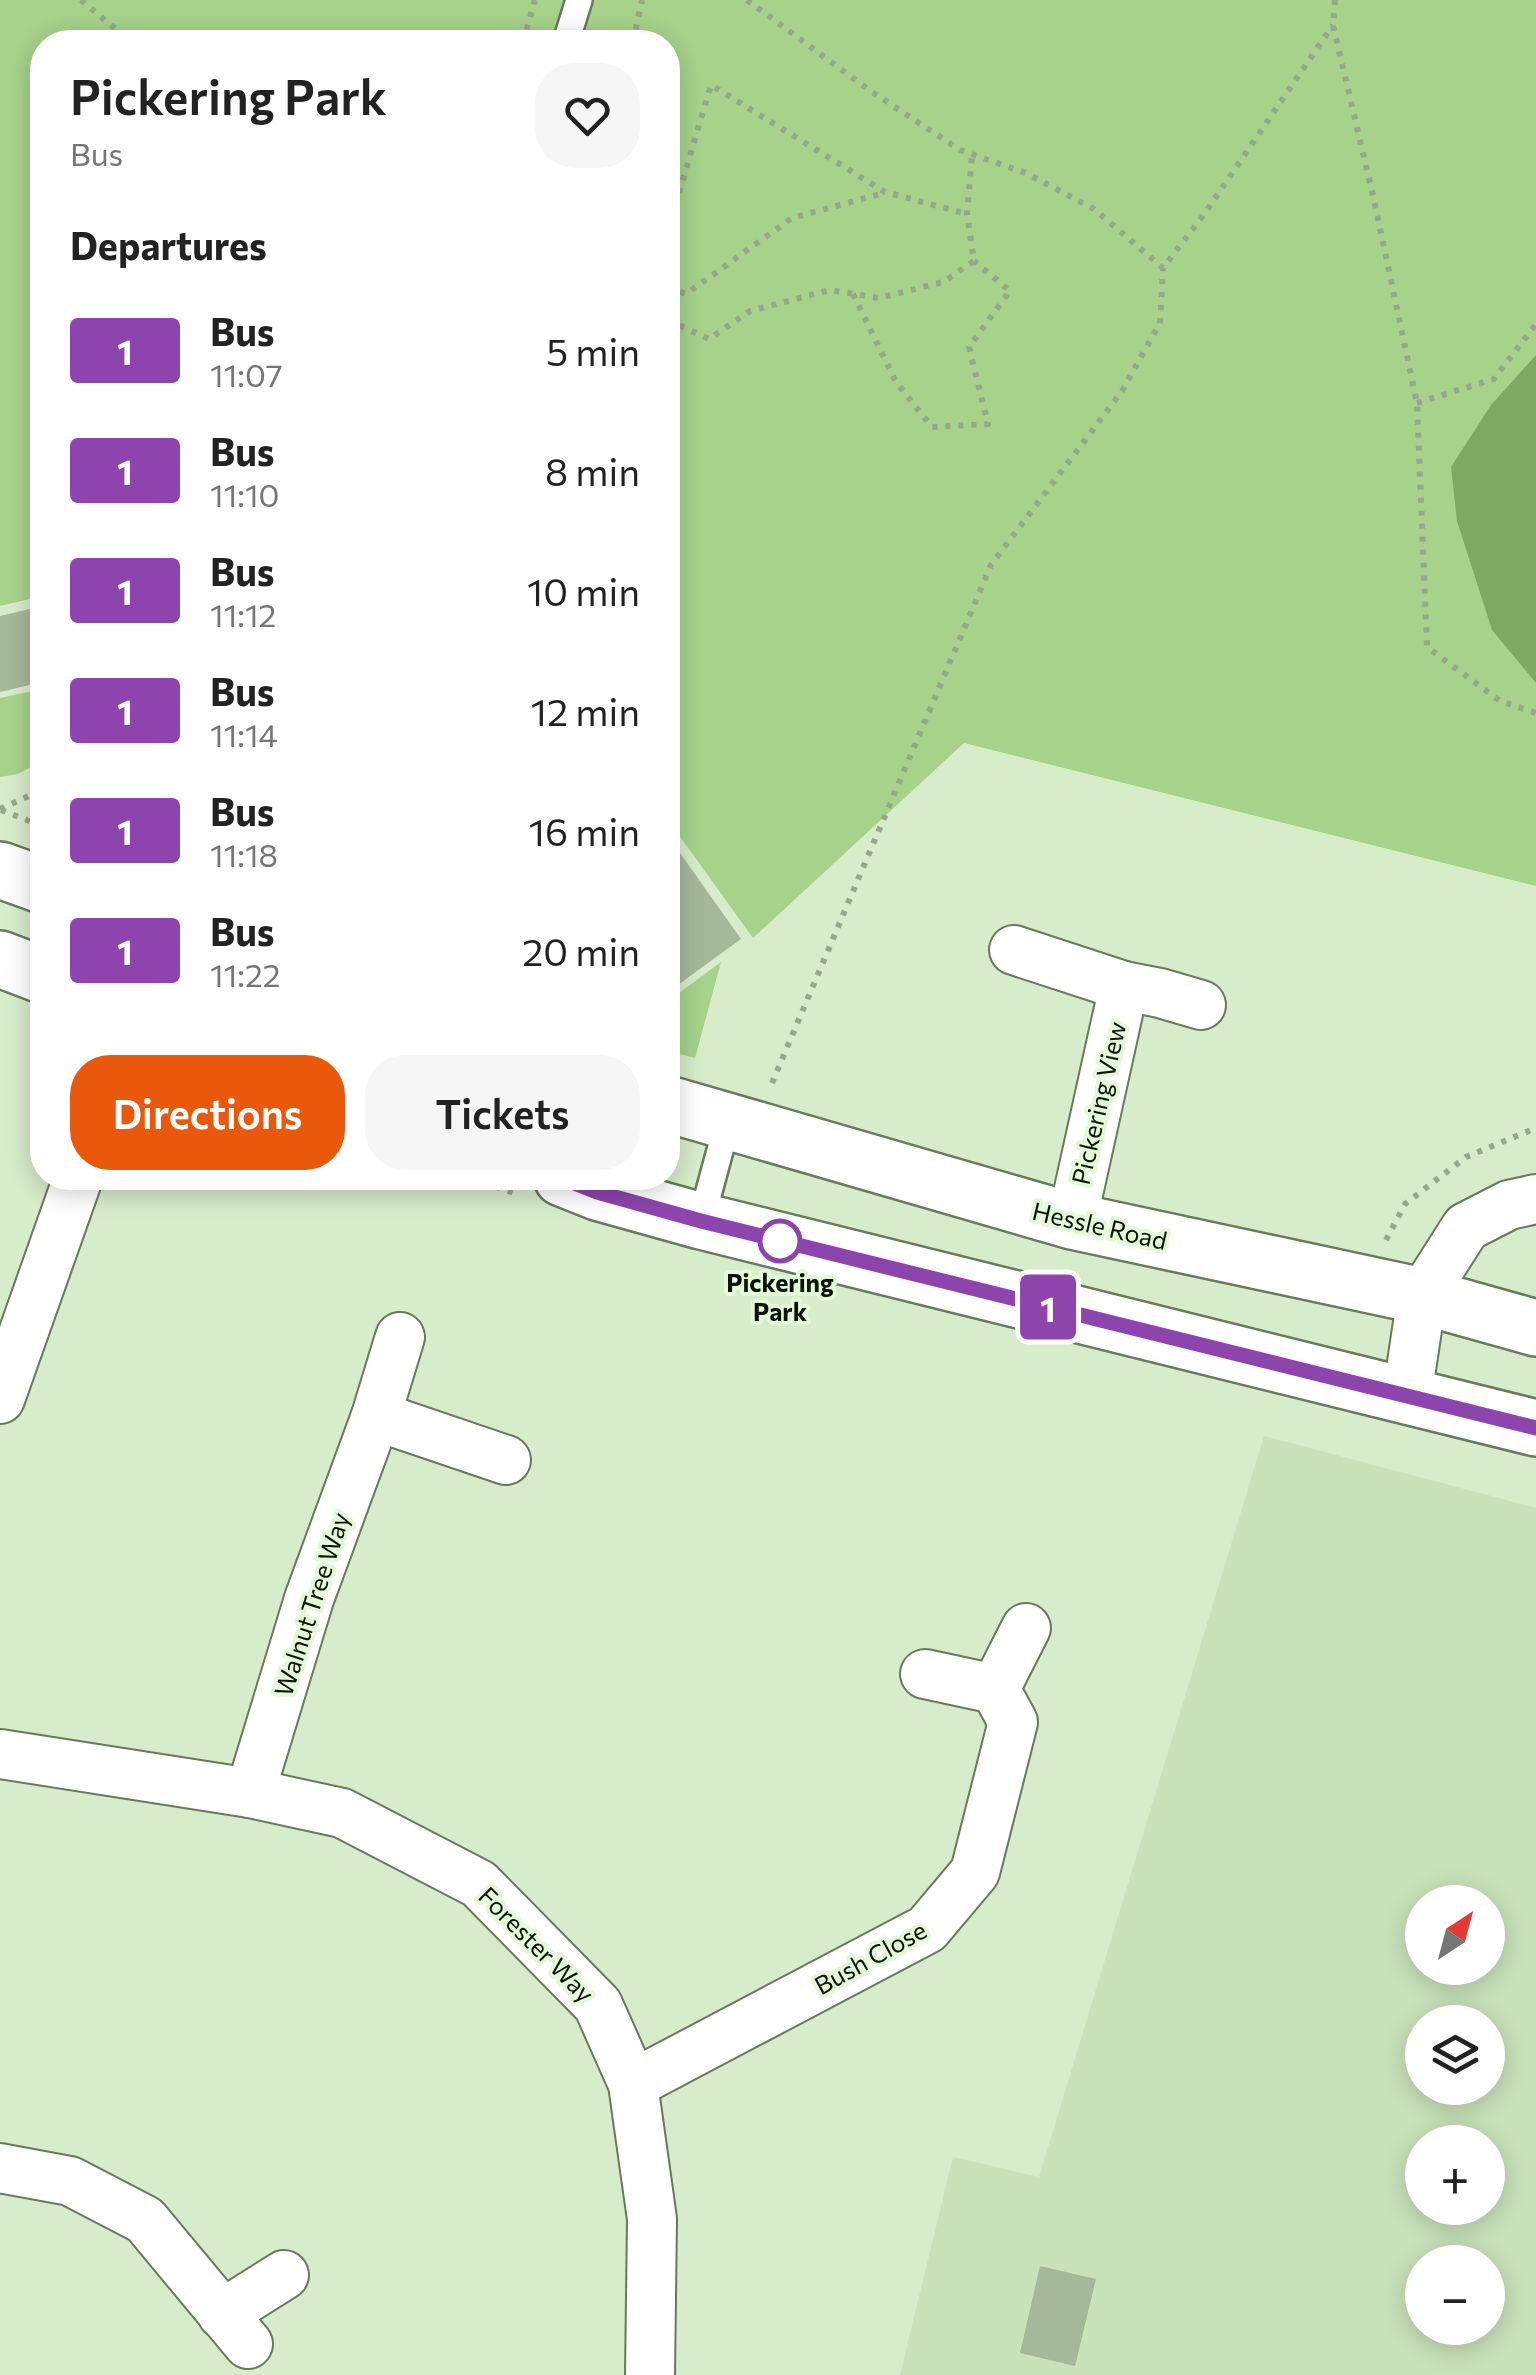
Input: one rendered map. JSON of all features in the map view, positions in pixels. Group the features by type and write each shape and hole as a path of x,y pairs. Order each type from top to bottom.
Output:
{"street":[{"path":"0,870 30,881"},
{"name":"Pickering View","path":"1014,950 1124,986 1201,1005"},
{"path":"0,959 30,970"},
{"name":"Pickering View","path":"1072,1221 1124,986"},
{"name":"Hessle Road","path":"680,1105 747,1110 1072,1221 1422,1296 1536,1328"},
{"path":"0,1398 74,1190"},
{"path":"592,1190 701,1221 1536,1428"},
{"path":"1406,1396 1422,1296 1466,1227 1510,1205 1536,1199"},
{"name":"Walnut Tree Way","path":"250,1793 309,1599 376,1416 400,1337"},
{"path":"376,1416 506,1460"},
{"path":"925,1674 995,1690 1026,1628"},
{"name":"Bush Close","path":"633,2084 928,1929 975,1872 1013,1722 995,1690"},
{"name":"Forester Way","path":"0,1754 250,1793 342,1813 479,1884 598,2005 633,2084 652,2220 650,2375"},
{"path":"0,2168 70,2181 144,2220 235,2329 284,2275"}],"lane":[{"path":"570,30 579,0"},
{"path":"701,1221 747,1110"}],"path":[{"path":"80,0 116,30"},
{"path":"526,30 535,0"},
{"path":"635,30 642,0"},
{"path":"747,0 869,90 960,150 1026,173 1094,209 1162,268"},
{"path":"1334,0 1333,24 1417,403 1426,647 1500,701 1536,712"},
{"path":"747,1110 990,565 1122,391 1160,323 1162,268 1205,212 1333,24"},
{"path":"680,189 711,84 885,192 967,214"},
{"path":"853,294 896,382 932,426 988,424 969,346 1010,291 974,261 967,214 972,154"},
{"path":"680,292 686,294 792,218 885,192"},
{"path":"680,326 709,339 750,311 830,290 878,298 943,282 974,261"},
{"path":"1417,403 1494,379 1536,324"},
{"path":"0,809 30,795"},
{"path":"0,809 30,821"}],"shaded area":[{"path":"0,0 1536,0 1536,886 964,743 753,938 680,837 680,30 30,30 30,599 0,606"},
{"path":"1536,355 1536,683 1492,630 1457,521 1451,467 1491,405"},
{"path":"30,692 30,768 0,777 0,698"},
{"path":"721,962 695,1058 680,1054 680,992"},
{"path":"1264,1436 1536,1508 1536,2375 900,2375 953,2157 1039,2177"}],"building":[{"path":"30,609 30,685 0,692 0,616"},
{"path":"680,853 741,939 680,983"},
{"path":"1040,2266 1096,2279 1075,2366 1020,2353"}],"bus line":[{"name":"1","path":"592,1190 701,1221 1536,1428"}],"place":[{"name":"Pickering Park","path":"780,1241"}]}
